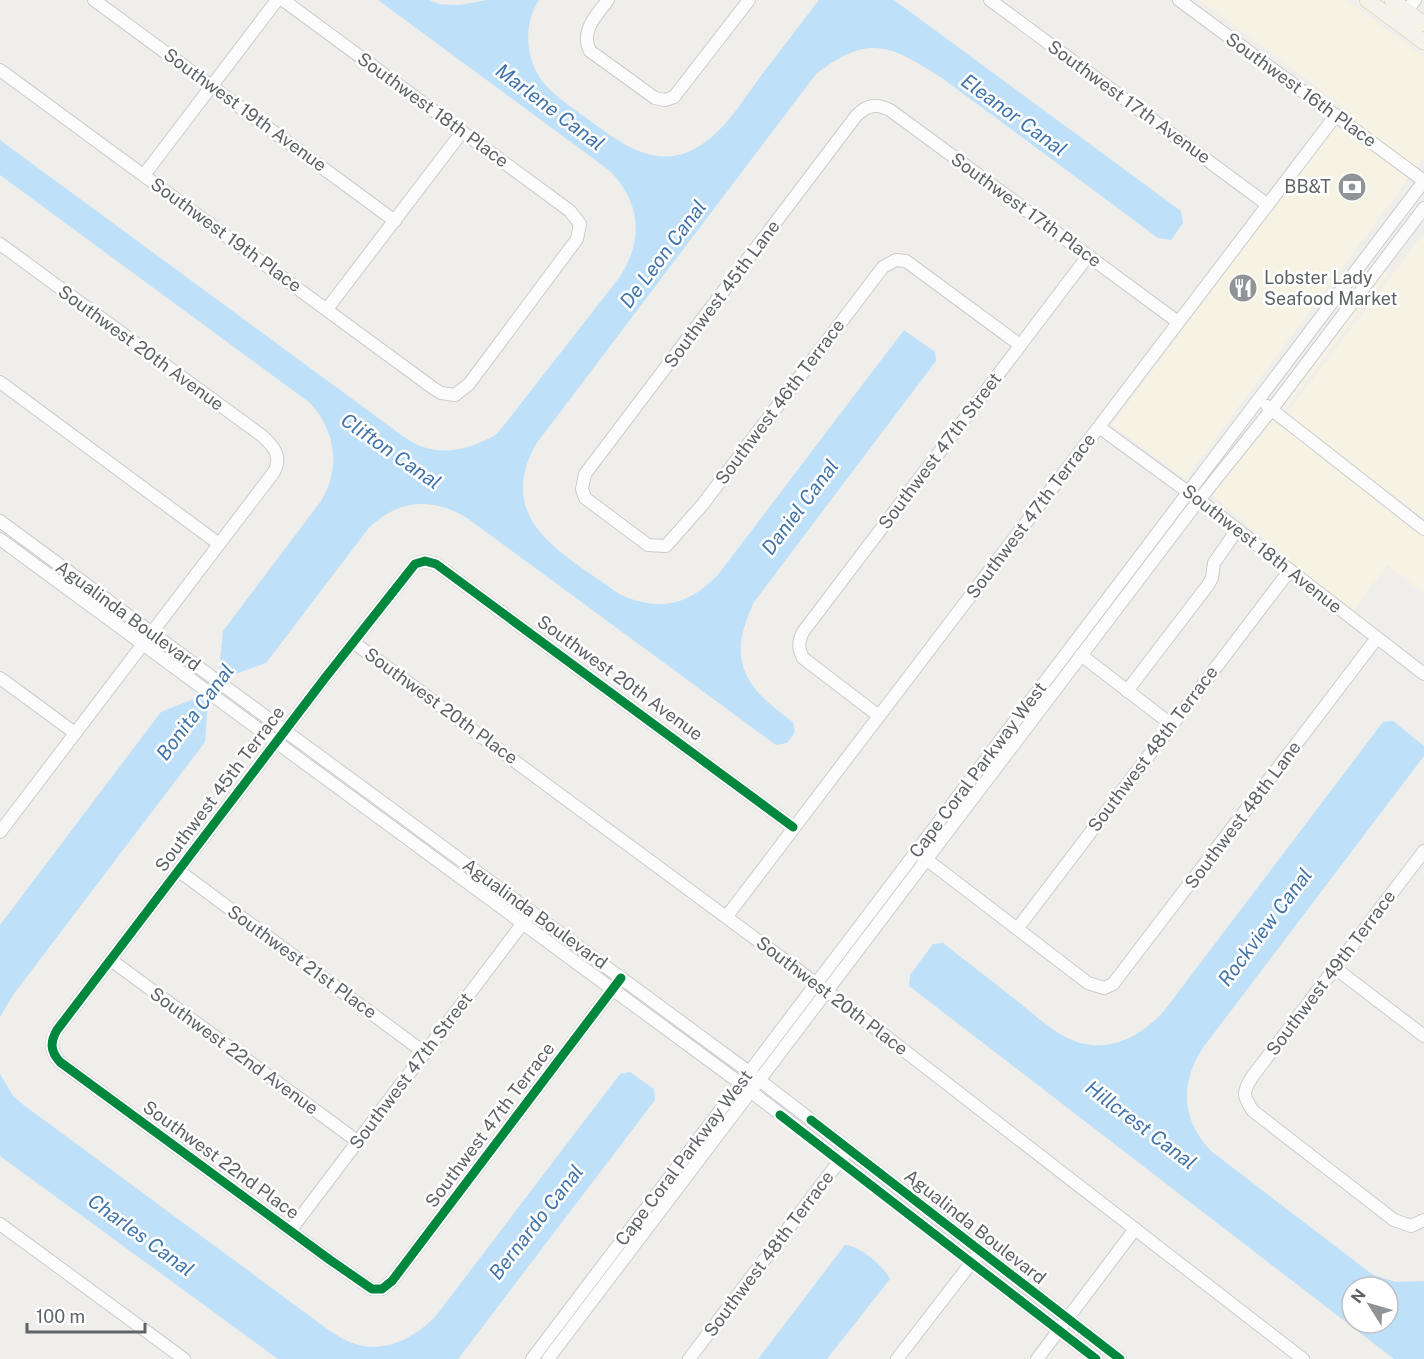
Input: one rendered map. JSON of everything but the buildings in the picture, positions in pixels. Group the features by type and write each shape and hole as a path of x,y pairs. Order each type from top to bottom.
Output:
{"main road":[{"path":"1367,0 1406,11 1424,42"},
{"path":"1392,0 1424,24"}],"street":[{"name":"Southwest 19th Avenue","path":"94,0 394,221"},
{"path":"144,175 277,0"},
{"name":"Southwest 18th Place","path":"283,0 570,211 580,224 578,239 469,384 455,395"},
{"path":"608,0 586,33 586,42 590,51 655,98 665,100 674,97 749,0"},
{"name":"Southwest 17th Avenue","path":"990,0 1268,205"},
{"name":"Southwest 16th Place","path":"1179,0 1424,181"},
{"name":"Southwest 19th Place","path":"0,70 433,388 441,393 455,395"},
{"name":"Southwest 17th Place","path":"871,105 882,106 890,110 1178,322"},
{"name":"Southwest 45th Lane","path":"666,546 648,545 585,498 582,489 585,474 856,116 871,105"},
{"name":"Southwest 47th Terrace","path":"727,916 1336,115"},
{"path":"327,309 462,132"},
{"name":"Cape Coral Parkway West","path":"921,856 1081,656 1259,399 1424,181"},
{"name":"Cape Coral Parkway West","path":"548,1359 745,1088 1193,496 1272,410 1424,208"},
{"path":"1382,264 1382,251 1395,229 1402,210"},
{"name":"Southwest 20th Avenue","path":"0,244 261,435 274,448 278,456 278,465 274,472 219,544"},
{"name":"Southwest 47th Street","path":"879,716 809,664 803,658 799,640 1088,256"},
{"name":"Southwest 46th Terrace","path":"666,546 703,504 883,267 896,260 906,261 1020,345"},
{"path":"1327,337 1324,331 1325,325 1349,290 1357,270"},
{"path":"0,382 219,544 0,832"},
{"path":"1259,399 1424,529"},
{"name":"Southwest 18th Avenue","path":"1100,427 1424,674"},
{"name":"Agualinda Boulevard","path":"0,522 754,1076 1120,1359"},
{"path":"1127,691 1208,585 1212,578 1214,563 1237,530"},
{"name":"Agualinda Boulevard","path":"0,539 613,989 1096,1359"},
{"name":"Southwest 20th Avenue","path":"425,561 436,564 793,827"},
{"name":"Southwest 45th Terrace","path":"51,1046 57,1030 406,572 415,564 425,561"},
{"name":"Southwest 48th Terrace","path":"1017,928 1290,570"},
{"name":"Southwest 48th Lane","path":"1017,928 1088,983 1104,988 1113,984 1377,638"},
{"name":"Southwest 20th Place","path":"353,642 727,916 1303,1359"},
{"path":"1081,656 1172,725"},
{"path":"0,678 75,733"},
{"name":"Southwest 49th Terrace","path":"1424,851 1245,1089 1245,1099 1253,1112 1394,1220 1411,1226 1424,1220"},
{"path":"921,856 1017,928"},
{"name":"Southwest 21st Place","path":"178,871 424,1053"},
{"name":"Southwest 47th Street","path":"290,1231 532,912"},
{"name":"Southwest 22nd Avenue","path":"111,960 357,1141"},
{"path":"1335,968 1424,1036"},
{"name":"Southwest 47th Terrace","path":"382,1289 392,1281 621,978"},
{"name":"Southwest 22nd Place","path":"51,1046 53,1055 60,1062 290,1231 372,1289 382,1289"},
{"name":"Cape Coral Parkway West","path":"532,1359 745,1088"},
{"name":"Southwest 48th Terrace","path":"689,1359 848,1150"},
{"path":"0,1224 184,1359"},
{"path":"1037,1359 1135,1229"},
{"path":"897,1359 980,1251"}],"shaded area":[{"path":"1200,0 1347,0 1424,57 1424,157 1185,479 1112,425 1346,109"},
{"path":"1424,233 1424,519 1286,414"},
{"path":"1383,270 1388,274 1283,412 1424,523 1424,593 1387,565 1351,614 1210,493"}],"water":[{"path":"378,0 429,0 439,4 459,5 487,0 539,0 530,20 528,41 533,63 543,82 564,102 611,136 635,150 661,156 674,156 700,146 720,129 819,0 894,0 1181,211 1183,223 1171,240 1158,238 942,78 893,51 879,48 865,49 834,61 816,74 536,444 525,471 523,495 529,515 541,533 577,565 619,594 647,603 671,603 683,600 695,594 717,576 904,330 935,352 936,361 754,602 746,623 741,641 741,657 745,671 762,697 793,722 795,732 787,743 776,745 467,518 454,511 428,504 403,507 379,519 368,529 266,663 224,678 208,701 205,742 13,995 0,1017 0,925 161,712 201,696 219,673 223,631 321,501 331,476 333,450 326,426 310,403 0,175 0,140 402,435 412,442 434,450 456,450 477,444 497,434 619,278 627,264 635,236 636,222 628,196 610,171"},
{"path":"1393,721 1424,746 1424,756 1202,1049 1195,1062 1187,1089 1189,1114 1194,1127 1211,1151 1373,1275 1340,1275 1340,1317 909,986 910,975 933,944 943,943 1060,1034 1089,1045 1116,1043 1129,1038 1142,1031 1164,1011 1383,722"},
{"path":"630,1072 654,1089 655,1100 458,1359 278,1359 0,1156 0,1074 13,1096 25,1106 330,1331 355,1344 377,1347 409,1337 435,1317 620,1074"},
{"path":"845,1245 857,1248 870,1257 890,1279 827,1359 758,1359"},
{"path":"1424,1281 1424,1359 1394,1359 1363,1335 1400,1335 1400,1282"}],"cycle path":[{"path":"621,978 392,1281 382,1289 372,1289 330,1260 60,1062 52,1046 57,1030 325,678 415,564 425,561 436,564 793,827"},
{"path":"780,1115 1096,1359"},
{"path":"811,1120 1120,1359"}],"place":[{"name":"BB&T","path":"1352,187"},
{"name":"Lobster Lady Seafood Market","path":"1243,288"}],"water label":[{"name":"Marlene Canal","path":"550,107"},
{"name":"Eleanor Canal","path":"1014,115"},
{"name":"De Leon Canal","path":"663,254"},
{"name":"Clifton Canal","path":"391,451"},
{"name":"Daniel Canal","path":"800,507"},
{"name":"Bonita Canal","path":"195,712"},
{"name":"Rockview Canal","path":"1265,927"},
{"name":"Hillcrest Canal","path":"1141,1125"},
{"name":"Bernardo Canal","path":"536,1222"},
{"name":"Charles Canal","path":"141,1235"}]}
